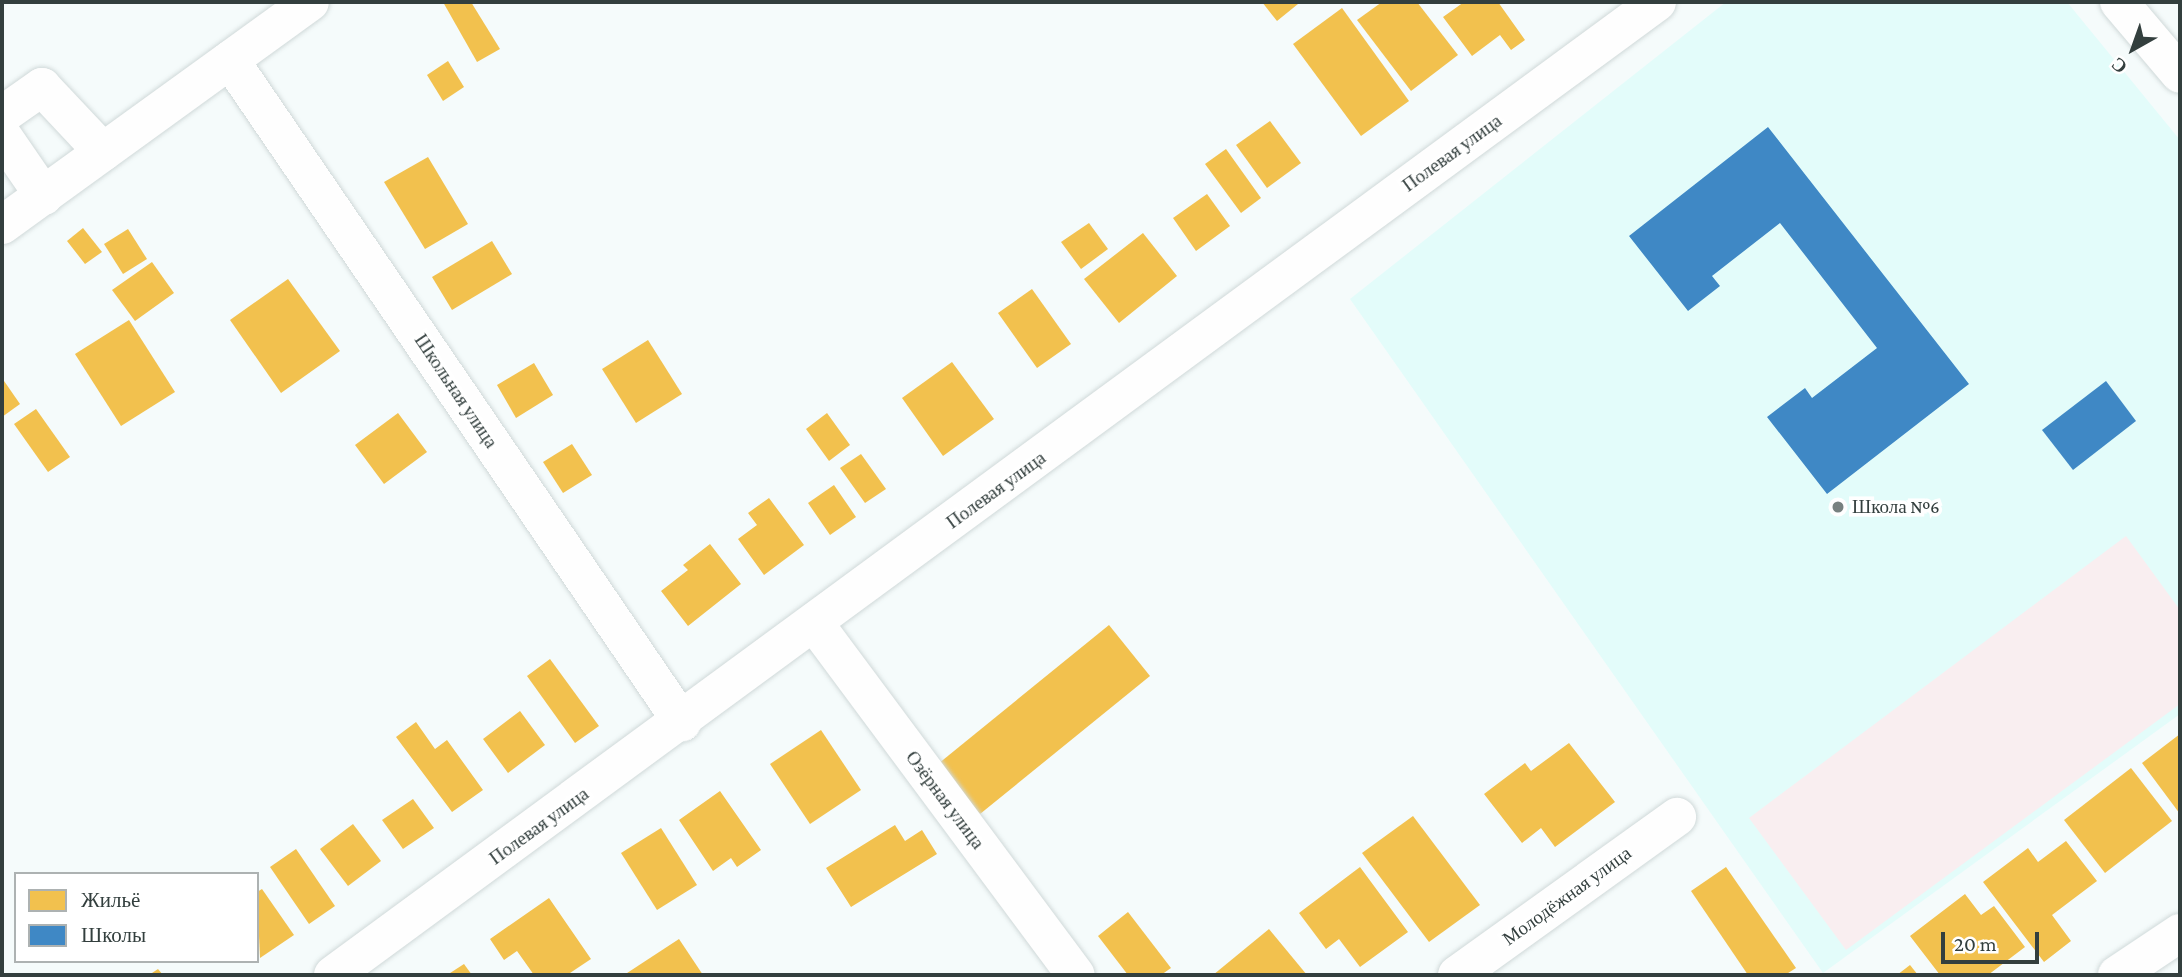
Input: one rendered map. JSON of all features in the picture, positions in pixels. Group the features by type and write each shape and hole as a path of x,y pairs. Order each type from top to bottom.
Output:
{"street":[{"path":"2,225 310,2"},
{"name":"Полевая улица","path":"333,975 682,722 1657,2"},
{"path":"2119,2 2180,74"},
{"name":"Школьная улица","path":"230,60 682,722"},
{"path":"2,115 42,87 103,152"},
{"path":"2,135 44,196"},
{"name":"Озёрная улица","path":"814,624 1076,975"},
{"name":"Молодёжная улица","path":"1457,975 1677,817"},
{"path":"2118,975 2180,933"}],"shaded area":[{"name":"Школа №6","path":"1726,2 2067,2 2180,140 2180,714 1823,973 1350,299"},
{"path":"2126,536 2180,610 2180,704 1846,950 1749,818"}],"building: Жильё":[{"path":"443,2 471,2 500,49 477,62"},
{"path":"1262,2 1297,2 1298,4 1277,21"},
{"path":"1382,2 1417,2 1458,55 1411,91 1357,20"},
{"path":"1464,2 1498,2 1525,40 1511,50 1500,35 1472,56 1443,17"},
{"path":"1342,8 1409,101 1361,136 1293,44"},
{"path":"448,61 464,87 443,101 427,75"},
{"path":"1270,121 1301,163 1267,188 1236,145"},
{"path":"1226,149 1261,198 1241,213 1205,164"},
{"path":"428,157 468,224 425,249 384,182"},
{"path":"1207,194 1230,226 1196,251 1173,218"},
{"path":"1089,223 1108,249 1081,269 1061,242"},
{"path":"83,228 102,252 85,264 67,241"},
{"path":"128,229 147,259 123,274 104,244"},
{"path":"1143,233 1177,276 1119,323 1084,279"},
{"path":"492,241 512,274 452,310 432,277"},
{"path":"152,262 174,293 135,321 112,290"},
{"path":"288,279 340,351 281,393 230,320"},
{"path":"1032,289 1071,344 1037,368 998,313"},
{"path":"129,320 175,392 121,426 75,354"},
{"path":"648,340 682,394 636,423 602,369"},
{"path":"952,362 994,419 943,456 902,398"},
{"path":"534,363 553,395 516,418 497,385"},
{"path":"2,378 20,404 2,417"},
{"path":"36,409 70,457 48,472 14,424"},
{"path":"398,413 427,452 384,484 355,445"},
{"path":"827,413 850,445 829,461 806,429"},
{"path":"572,444 592,475 563,493 543,462"},
{"path":"861,454 886,489 865,503 840,468"},
{"path":"834,485 856,517 830,535 808,503"},
{"path":"769,498 804,545 764,575 738,539 757,525 748,513"},
{"path":"710,544 741,584 688,626 661,591 688,570 683,565"},
{"path":"1109,625 1150,676 980,814 938,764"},
{"path":"550,659 599,726 575,743 527,676"},
{"path":"520,711 545,745 508,773 483,739"},
{"path":"416,722 435,749 447,740 483,790 452,812 396,737"},
{"path":"821,730 861,790 810,824 770,764"},
{"path":"2180,734 2180,814 2142,763"},
{"path":"1569,743 1615,802 1555,847 1541,828 1522,843 1484,794 1525,763 1531,771"},
{"path":"2131,768 2172,821 2105,873 2064,820"},
{"path":"720,791 761,850 737,867 731,858 713,871 679,820"},
{"path":"413,799 434,828 403,849 382,820"},
{"path":"1413,816 1480,905 1429,942 1362,853"},
{"path":"353,824 381,861 348,886 320,849"},
{"path":"895,825 905,841 922,830 937,854 851,907 826,868"},
{"path":"661,828 697,885 657,910 621,853"},
{"path":"2066,841 2097,881 2052,915 2071,941 2044,962 1983,882 2028,848 2038,862"},
{"path":"296,849 335,906 309,924 270,867"},
{"path":"1360,867 1408,932 1360,967 1339,939 1326,949 1299,913"},
{"path":"1726,867 1796,968 1785,975 1748,975 1691,891"},
{"path":"262,889 294,935 260,958 259,936 259,891"},
{"path":"1965,894 1981,915 1994,906 2025,947 1988,975 1940,975 1910,936"},
{"path":"549,898 591,959 567,975 534,975 517,951 504,960 490,939"},
{"path":"1128,912 1171,968 1161,975 1128,975 1098,936"},
{"path":"1269,929 1307,975 1213,975"},
{"path":"679,939 703,975 624,975"},
{"path":"464,964 472,975 447,975"},
{"path":"1910,965 1918,975 1897,975"},
{"path":"158,969 163,975 149,975"}],"building: Школы":[{"path":"1768,127 1969,384 1827,494 1767,417 1805,388 1812,398 1877,348 1780,223 1712,276 1720,286 1688,311 1629,236"},
{"path":"2106,381 2136,421 2073,470 2042,430"}],"place":[{"name":"Школа №6","path":"1838,507"}]}
